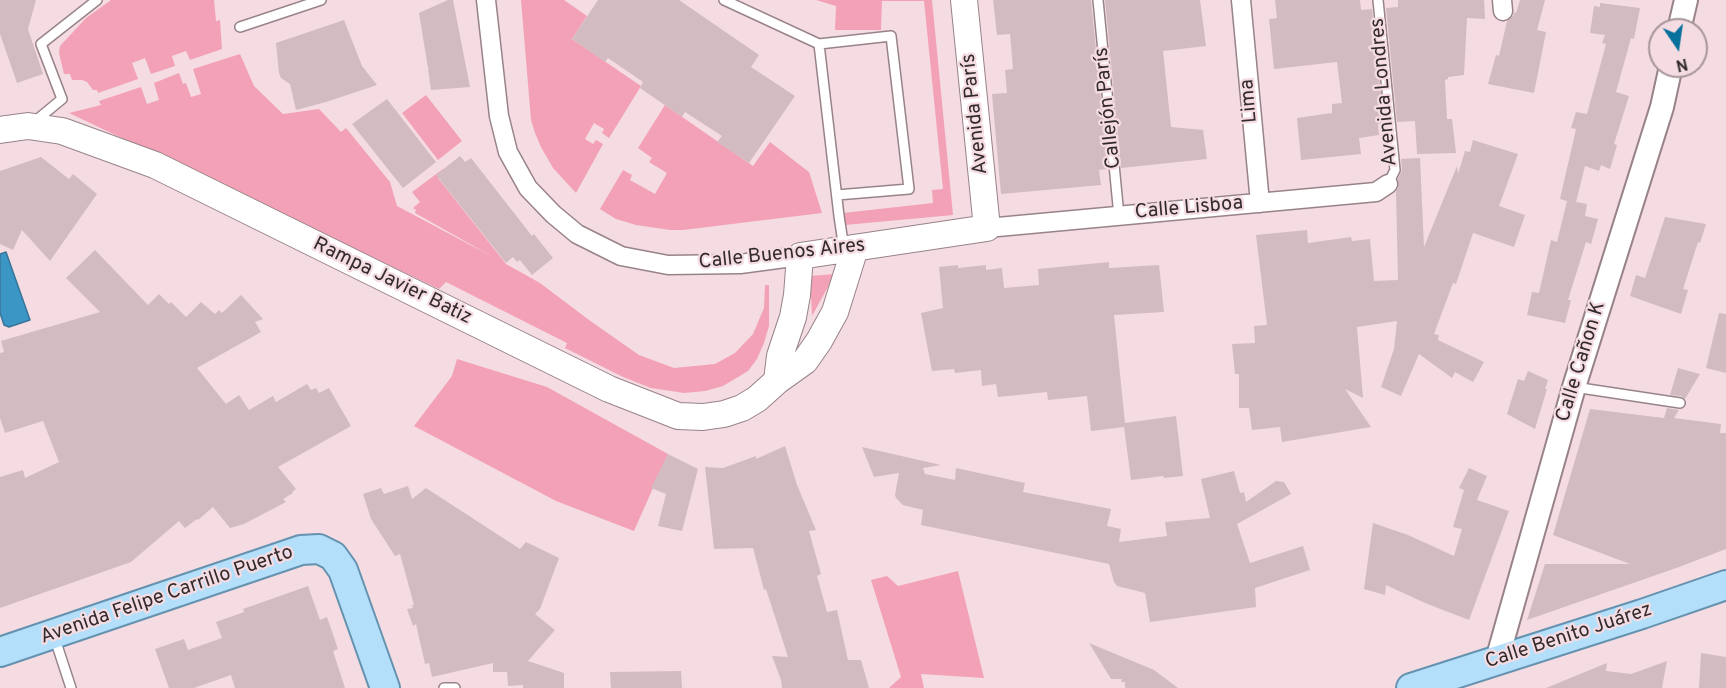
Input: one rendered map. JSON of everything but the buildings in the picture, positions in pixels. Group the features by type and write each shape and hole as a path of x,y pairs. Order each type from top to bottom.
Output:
{"main road":[{"name":"Avenida París","path":"964,0 987,228"},
{"name":"Rampa Javier Batiz","path":"0,130 28,126 62,131 155,165 609,389 678,416 704,417 742,408 758,399 804,361 819,341 835,312 849,249"},
{"name":"Calle Buenos Aires","path":"800,256 987,228"},
{"path":"777,381 780,356 793,317 800,256"},
{"name":"Avenida Felipe Carrillo Puerto","path":"0,652 301,550 319,549 333,556 343,570 385,688"},
{"name":"Calle Benito Juárez","path":"1411,688 1631,618 1726,585"}],"street":[{"name":"Calle Buenos Aires","path":"486,0 499,116 508,152 528,188 577,234 621,256 668,265 740,264 800,256"},
{"name":"Lima","path":"1241,0 1260,203"},
{"path":"1682,18 1686,0"},
{"name":"Calle Cañon K","path":"1497,660 1574,387 1662,107 1668,78"},
{"name":"Calle Lisboa","path":"987,228 1376,192 1388,184"}],"lane":[{"path":"28,126 62,99 41,44 97,0"},
{"path":"240,27 321,0"},
{"path":"724,0 819,44 891,36 909,189 837,195"},
{"name":"Callejón París","path":"1098,0 1119,216"},
{"name":"Avenida Londres","path":"1378,0 1395,170 1388,184"},
{"path":"819,44 837,195 849,249"},
{"path":"1574,387 1680,403"},
{"path":"53,634 70,688"},
{"path":"444,688 455,688"}],"shaded area":[{"path":"111,0 214,0 216,21 220,20 222,49 190,60 186,51 172,56 175,66 151,74 145,58 132,63 138,79 98,93 87,82 72,80 70,74 64,74 59,53 60,46 86,18"},
{"path":"521,0 564,0 587,16 572,39 641,86 609,138 602,133 604,129 594,123 585,139 593,144 596,140 603,144 576,193 553,168 541,147 531,120"},
{"path":"816,0 932,0 953,215 845,225 843,213 933,203 932,190 943,189 924,1 882,1 881,30 835,30 836,6"},
{"path":"240,54 254,86 283,114 319,109 341,132 346,128 390,182 397,206 493,257 415,213 416,210 413,208 420,202 412,192 443,169 445,172 438,178 506,264 540,283 639,355 674,368 715,364 735,353 753,334 764,308 765,285 769,285 769,326 757,359 748,371 723,386 705,391 684,393 651,388 623,377 565,348 567,343 446,282 439,289 69,113 101,105 99,101 141,87 147,104 159,100 154,83 179,73 191,97 201,94 193,69"},
{"path":"426,95 462,141 438,160 402,113"},
{"path":"665,105 753,166 770,142 809,172 822,213 670,230 636,225 616,219 600,209 623,170 632,175 630,180 655,194 667,173 649,162 652,158 638,148"},
{"path":"835,274 812,316 810,276"},
{"path":"457,359 547,387 668,454 634,531 556,501 414,426 452,376"},
{"path":"958,571 984,678 921,674 924,688 889,688 901,677 871,580 887,576 898,586"}],"water":[{"path":"6,252 30,320 9,327 4,325 0,313 0,254"}]}
